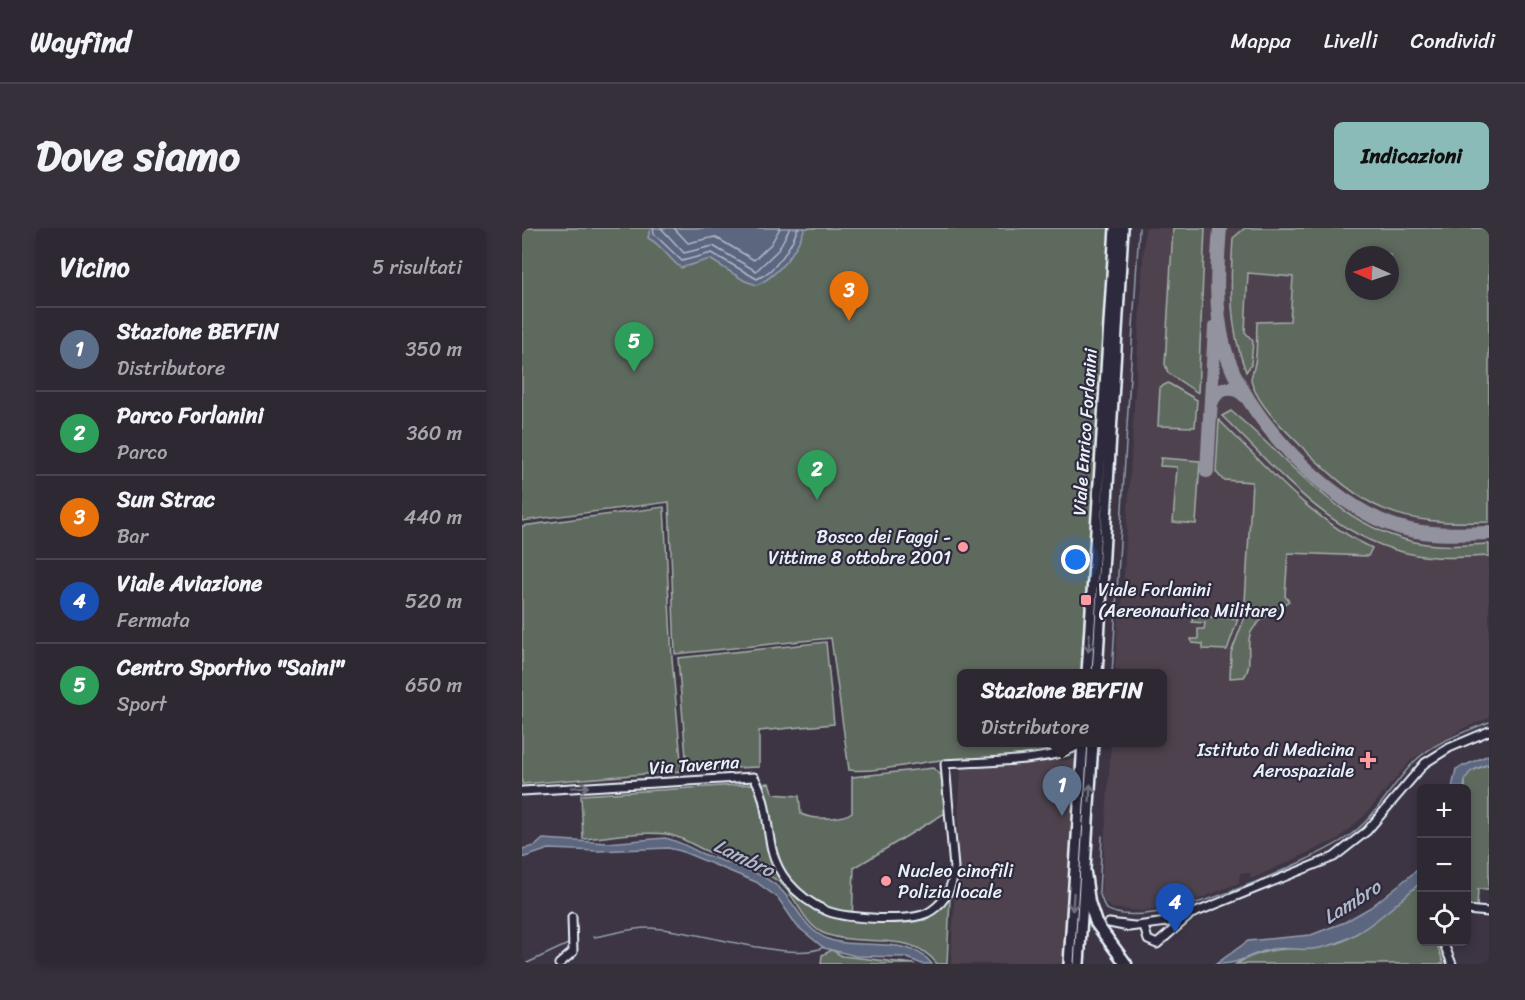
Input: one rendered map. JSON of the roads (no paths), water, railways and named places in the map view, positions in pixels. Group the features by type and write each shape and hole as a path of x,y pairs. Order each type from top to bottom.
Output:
{"highway":[{"path":"1085,873 1093,916 1127,964"}],"main road":[{"name":"Viale Enrico Forlanini","path":"1087,669 1115,228"},
{"name":"Viale Enrico Forlanini","path":"1097,669 1123,228"},
{"path":"1069,964 1082,747"},
{"path":"1079,964 1093,747"}],"street":[{"path":"1134,926 1189,916 1342,852 1367,831 1425,763 1449,748 1489,731"},
{"name":"Via Taverna","path":"522,791 754,777 764,799 768,842 774,861 785,879 799,893 817,906 845,916 907,916 932,911 945,897 952,882 954,868 945,764 1036,758 1069,752 1076,747"},
{"path":"1069,752 1079,757 1081,774"},
{"path":"1471,910 1489,912"},
{"path":"1144,926 1148,940 1157,944 1189,916"},
{"path":"560,964 573,952 572,917"},
{"path":"1445,946 1452,964"}],"water":[{"path":"650,228 805,228 786,261 773,275 757,285 745,281 710,259 681,268 648,238"},
{"path":"1489,755 1489,764 1468,774 1465,784 1453,784 1456,769"},
{"path":"665,838 752,871 770,881 785,894 806,923 819,935 840,942 911,949 932,964 922,964 905,957 856,956 824,948 797,926 778,898 756,882 681,851 668,848 598,851 549,849 522,858 522,849 535,846 543,839 608,843"},
{"path":"1417,870 1417,886 1372,924 1343,940 1313,949 1274,949 1238,961 1216,964 1248,941 1311,935 1345,922 1371,907"}],"waterway":[{"path":"1112,669 1139,228"},
{"path":"1102,836 1099,892 1105,908 1125,914 1155,913 1190,905 1266,878 1349,836 1367,820 1405,772 1421,756 1449,739 1489,722"},
{"path":"594,937 649,928 789,951 809,951 824,947"},
{"path":"525,964 568,944"}],"place":[{"name":"Sun Strac","path":"849,321"},
{"name":"Centro Sportivo \"Saini\"","path":"634,372"},
{"name":"Parco Forlanini","path":"817,500"},
{"name":"Bosco dei Faggi - Vittime 8 ottobre 2001","path":"963,547"},
{"name":"Viale Forlanini (Aereonautica Militare)","path":"1086,600"},
{"name":"Istituto di Medicina Aerospaziale","path":"1368,760"},
{"name":"Stazione BEYFIN","path":"1062,816"},
{"name":"Nucleo cinofili Polizia locale","path":"886,881"},
{"name":"Viale Aviazione","path":"1175,933"}],"water label":[{"name":"Lambro","path":"744,858"},
{"name":"Lambro","path":"1352,902"}]}
